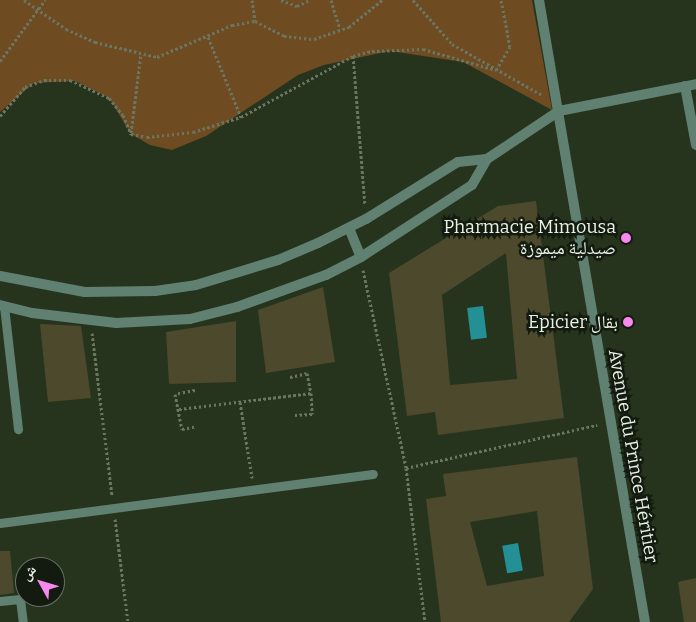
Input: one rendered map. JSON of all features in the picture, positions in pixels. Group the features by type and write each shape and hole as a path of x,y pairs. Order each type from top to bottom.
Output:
{"street":[{"name":"Avenue du Prince Héritier","path":"539,0 645,617"},
{"path":"2,306 91,322 190,319 281,293 361,257 472,185 487,159 557,106 696,84"},
{"path":"685,86 696,145"},
{"path":"0,276 85,292 155,292 238,273 349,228 458,162 487,159"},
{"path":"349,228 361,257"},
{"path":"637,622 645,617"}],"lane":[{"path":"2,306 18,430"},
{"path":"0,523 373,474"},
{"path":"0,602 20,598 22,622"}],"path":[{"path":"24,0 37,10 95,42 158,57 232,25 254,22 284,36 314,40 340,28 349,27 382,0"},
{"path":"0,60 44,0"},
{"path":"252,0 254,22"},
{"path":"281,0 297,6 310,0"},
{"path":"331,0 340,28"},
{"path":"413,0 452,44 557,106"},
{"path":"496,70 510,47 501,0"},
{"path":"208,37 241,117"},
{"path":"131,134 147,137 193,132 241,117 353,56 392,49 423,49 496,70"},
{"path":"131,134 141,54"},
{"path":"353,56 366,219"},
{"path":"1,114 25,87 44,80 70,80 109,98 123,115 131,134"},
{"path":"361,257 406,468 425,622"},
{"path":"91,322 128,622"},
{"path":"290,377 307,373 310,393 312,414 295,415"},
{"path":"195,390 175,394 182,429 197,426"},
{"path":"179,409 310,393"},
{"path":"240,402 254,491"},
{"path":"406,468 610,422"}],"shaded area":[{"path":"0,0 532,0 552,110 463,62 390,51 324,65 298,75 206,136 172,150 150,145 131,134 109,98 75,81 34,83 0,112"}],"water":[{"path":"483,306 487,338 471,340 467,308"},
{"path":"518,543 523,571 507,573 502,546"}],"building":[{"path":"536,201 564,418 438,435 435,412 407,416 389,273 498,206","holes":["506,253 517,379 450,385 442,295"]},
{"path":"323,287 335,362 266,373 258,310"},
{"path":"236,321 236,382 169,384 166,332"},
{"path":"40,324 81,326 91,398 48,402"},
{"path":"577,457 593,589 569,622 441,622 426,499 446,496 443,474","holes":["537,511 544,576 487,586 470,522"]},
{"path":"0,551 10,551 14,593 0,595"},
{"path":"696,578 696,622 684,622 678,582"}],"place":[{"name":"Pharmacie Mimousa صيدلية ميموزة","path":"626,238"},
{"name":"Epicier بقال","path":"628,322"}]}
